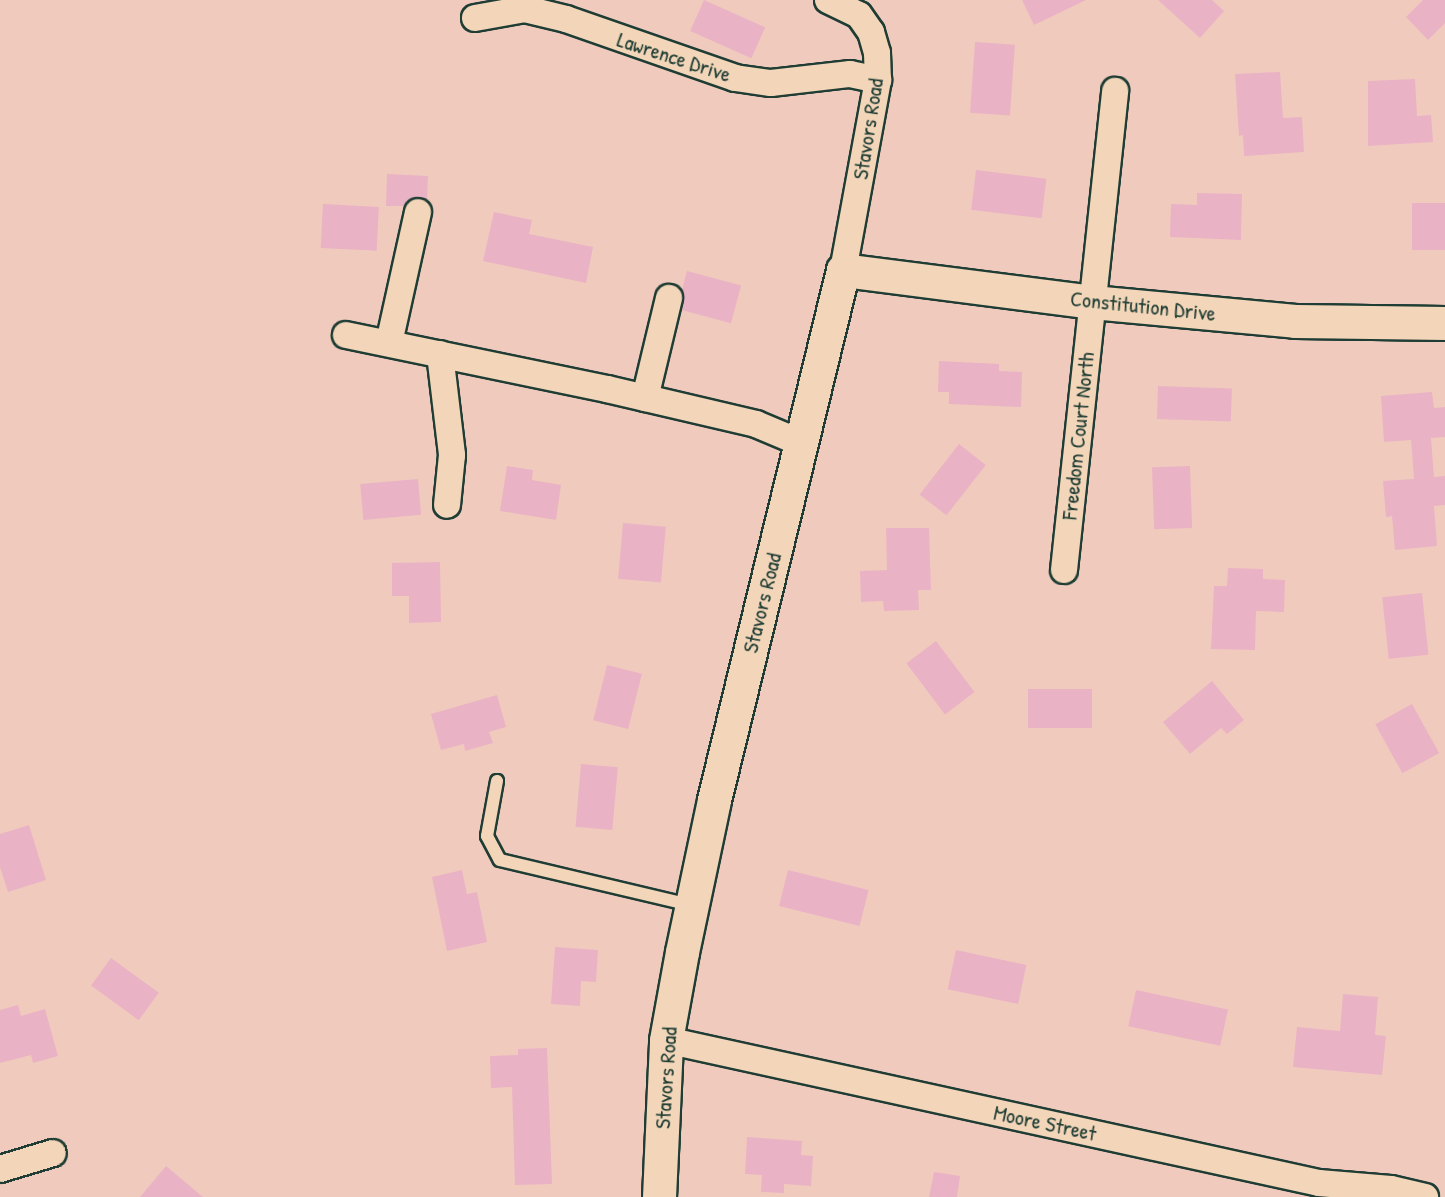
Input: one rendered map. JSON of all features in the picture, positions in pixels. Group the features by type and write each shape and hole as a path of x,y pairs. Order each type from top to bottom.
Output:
{"street":[{"name":"Stavors Road","path":"659,1197 666,1040 692,905 843,270 878,80 877,53 871,32 859,15 828,0"},
{"name":"Lawrence Drive","path":"475,18 525,9 566,19 735,78 771,83 850,74 878,80"},
{"name":"Freedom Court North","path":"1064,570 1115,91"},
{"path":"389,343 418,212"},
{"name":"Constitution Drive","path":"843,270 1092,302 1295,321 1445,322"},
{"path":"645,398 669,298"},
{"path":"346,334 756,424 801,442"},
{"path":"440,354 452,455 447,505"},
{"name":"Moore Street","path":"666,1040 1319,1183 1391,1189 1425,1197"},
{"path":"0,1169 53,1153"}],"lane":[{"path":"497,781 487,836 501,860 692,905"}],"building":[{"path":"704,0 765,27 751,58 690,31"},
{"path":"1022,0 1086,0 1034,25"},
{"path":"1158,0 1212,0 1224,11 1200,38"},
{"path":"1423,0 1445,0 1445,23 1428,40 1406,17"},
{"path":"975,42 1015,45 1010,116 970,113"},
{"path":"1280,72 1283,118 1302,117 1304,152 1244,156 1243,135 1239,136 1235,74"},
{"path":"1415,79 1417,116 1431,115 1433,142 1368,146 1368,81"},
{"path":"976,170 1046,179 1042,218 971,210"},
{"path":"387,174 428,176 427,200 414,198 405,206 386,206"},
{"path":"1197,193 1242,194 1241,240 1170,237 1171,204 1197,205"},
{"path":"1412,203 1445,203 1445,250 1412,250"},
{"path":"323,204 379,207 377,251 321,248"},
{"path":"494,212 532,220 529,234 593,247 586,283 483,261"},
{"path":"687,271 741,285 731,323 677,309"},
{"path":"939,361 999,364 999,371 1022,372 1021,407 949,404 949,392 938,392"},
{"path":"1158,386 1232,389 1231,422 1157,419"},
{"path":"1432,392 1434,408 1445,407 1445,437 1431,438 1434,477 1445,476 1445,505 1434,506 1437,546 1395,550 1392,516 1386,517 1383,481 1414,479 1411,440 1384,442 1381,396"},
{"path":"959,444 986,465 946,515 920,494"},
{"path":"507,466 533,470 532,480 561,485 556,520 500,511"},
{"path":"1190,466 1192,528 1154,529 1152,467"},
{"path":"418,479 421,515 363,520 360,484"},
{"path":"623,523 666,527 661,583 618,579"},
{"path":"886,528 929,528 931,590 918,590 919,610 884,611 883,601 861,602 860,571 887,570"},
{"path":"440,562 441,622 409,623 409,596 392,596 392,563"},
{"path":"1228,568 1263,569 1263,579 1285,580 1284,612 1256,611 1255,650 1211,649 1214,586 1227,586"},
{"path":"1422,593 1428,655 1389,659 1382,597"},
{"path":"936,641 975,692 945,714 906,663"},
{"path":"607,665 642,674 628,729 593,720"},
{"path":"1212,681 1244,720 1227,734 1221,728 1190,754 1163,722"},
{"path":"1028,689 1092,689 1092,728 1028,728"},
{"path":"497,695 506,727 489,732 493,743 465,751 464,744 441,750 431,714"},
{"path":"1412,704 1439,753 1402,773 1375,724"},
{"path":"581,764 618,767 612,830 576,827"},
{"path":"29,825 46,880 8,892 0,867 0,834"},
{"path":"462,870 467,894 477,892 487,942 447,951 432,877"},
{"path":"788,870 869,890 860,926 779,906"},
{"path":"555,947 598,950 596,982 581,981 580,1006 551,1004"},
{"path":"956,950 1026,965 1018,1004 948,989"},
{"path":"111,958 159,993 139,1020 91,986"},
{"path":"1136,990 1228,1010 1220,1046 1128,1026"},
{"path":"1343,994 1378,997 1375,1035 1386,1036 1382,1075 1293,1067 1297,1027 1340,1031"},
{"path":"18,1005 21,1016 45,1009 58,1056 33,1063 31,1055 0,1063 0,1010"},
{"path":"547,1048 552,1184 515,1185 512,1087 491,1088 490,1056 518,1055 518,1049"},
{"path":"747,1137 802,1141 801,1155 813,1156 811,1186 784,1184 784,1193 761,1192 762,1175 745,1174"},
{"path":"166,1166 203,1197 140,1197"},
{"path":"934,1172 960,1176 957,1197 929,1197"}]}
